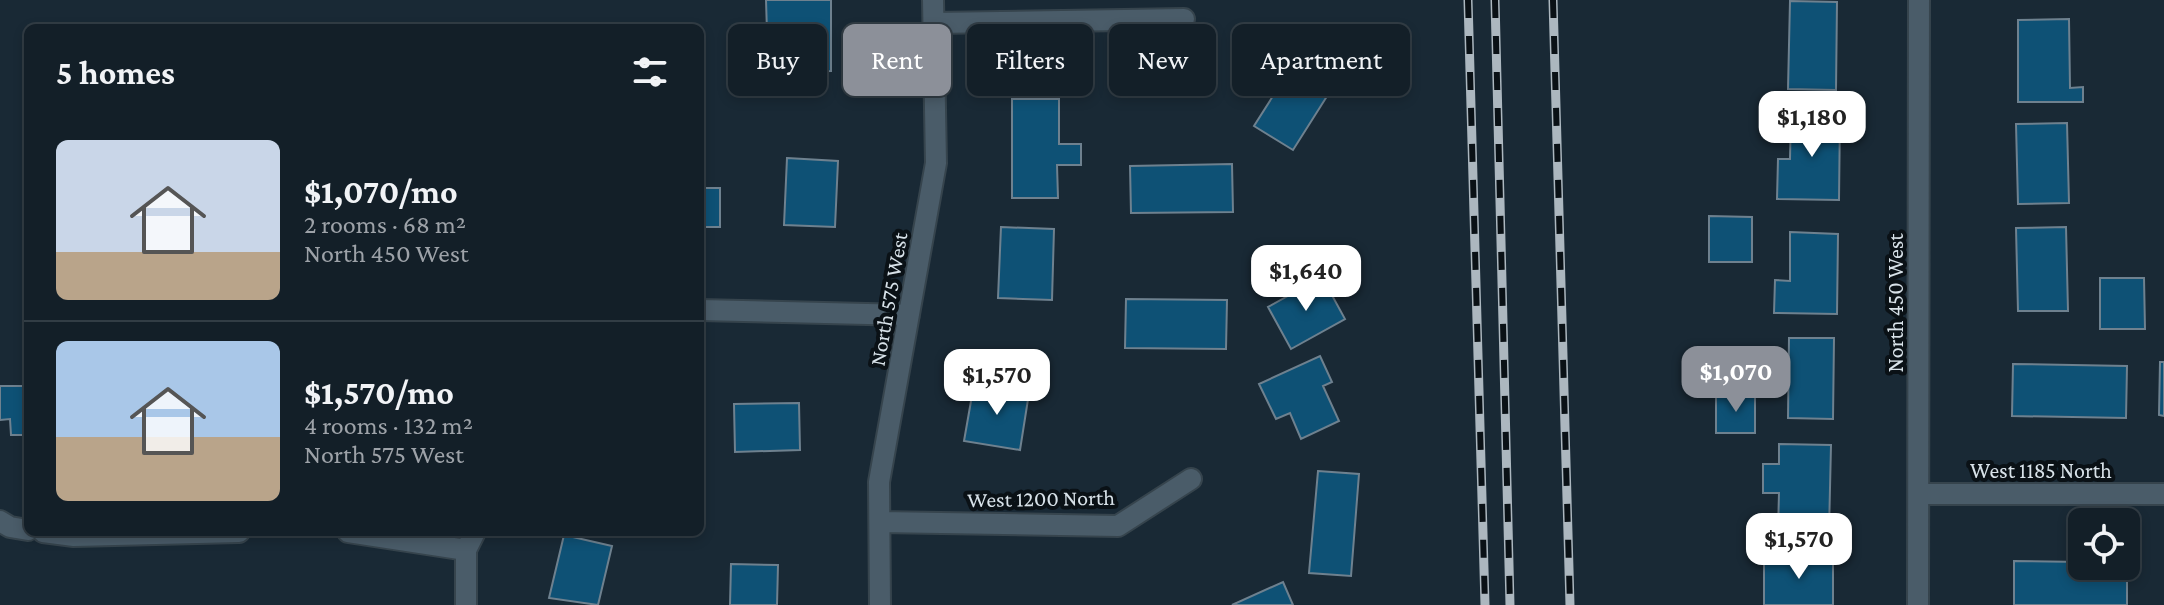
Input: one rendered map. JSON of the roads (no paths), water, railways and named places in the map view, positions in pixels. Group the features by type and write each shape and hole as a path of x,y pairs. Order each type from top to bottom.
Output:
{"street":[{"name":"North 575 West","path":"880,605 879,482 936,163 933,0"},
{"name":"North 450 West","path":"1918,605 1919,0"},
{"path":"934,23 1184,19"},
{"path":"704,310 909,315"},
{"name":"West 1200 North","path":"880,522 1118,526 1191,479"},
{"name":"West 1185 North","path":"1919,494 2164,494"},
{"path":"0,521 24,529"},
{"path":"403,536 471,541 466,605"}],"railway":[{"path":"1468,0 1485,605"},
{"path":"1495,0 1510,605"},
{"path":"1553,0 1570,605"}]}
